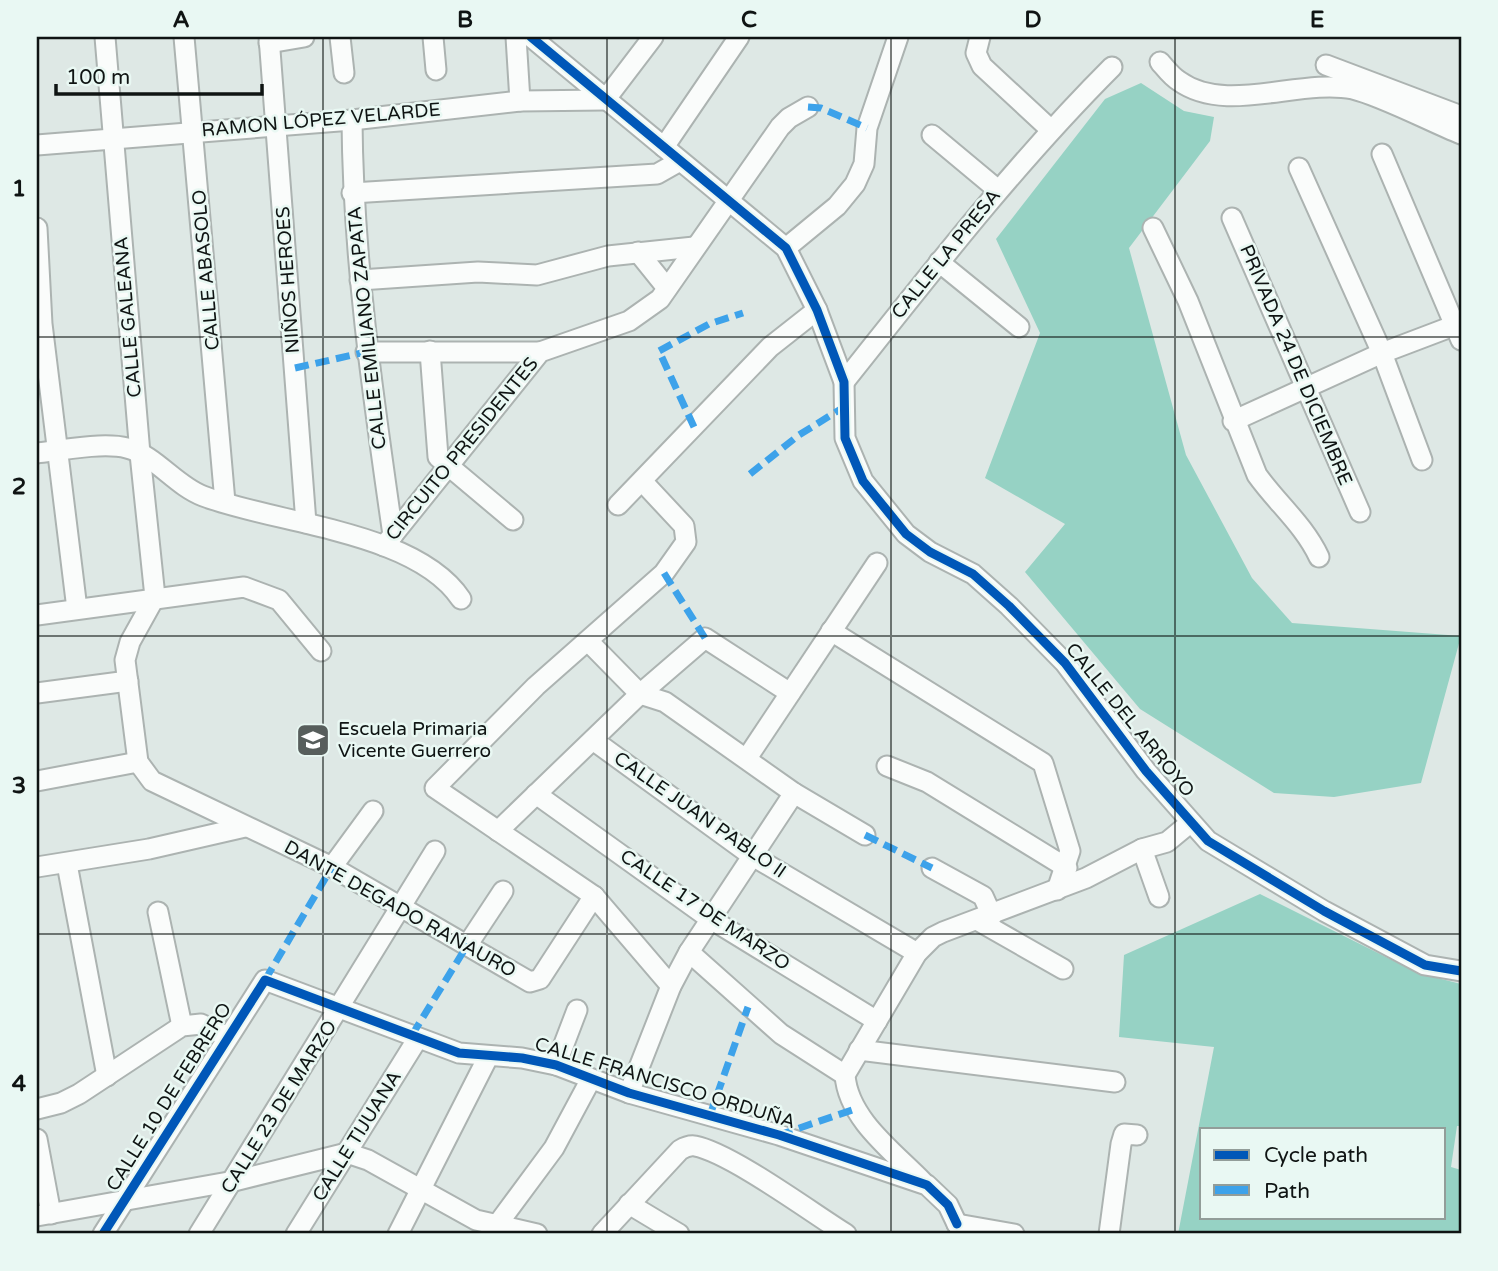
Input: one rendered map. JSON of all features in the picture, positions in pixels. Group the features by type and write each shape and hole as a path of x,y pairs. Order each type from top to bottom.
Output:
{"street":[{"name":"CALLE GALEANA","path":"105,37 139,454 155,597"},
{"name":"CALLE ABASOLO","path":"184,37 225,502"},
{"path":"269,40 304,37"},
{"path":"340,37 344,73"},
{"path":"433,37 436,70"},
{"path":"516,37 520,101"},
{"path":"605,100 653,37"},
{"path":"664,147 739,37"},
{"path":"786,248 837,206 855,184 864,164 867,128 898,37"},
{"name":"NIÑOS HEROES","path":"269,40 306,523"},
{"name":"CALLE DEL ARROYO","path":"542,40 605,100 786,248 817,310 844,382 845,438 863,481 906,534 973,574 1065,663 1146,771 1190,823 1224,852 1324,911 1425,965 1461,971"},
{"path":"978,45 982,66 1051,129"},
{"path":"1160,62 1179,82 1200,92 1223,95 1354,89 1461,134"},
{"path":"1326,65 1461,115"},
{"name":"CALLE LA PRESA","path":"844,382 998,190 1051,129 1112,67"},
{"name":"RAMON LÓPEZ VELARDE","path":"37,145 352,120 520,101 605,100"},
{"name":"CIRCUITO PRESIDENTES","path":"388,540 445,466 540,352 629,321 651,308 780,127 808,107"},
{"name":"CALLE EMILIANO ZAPATA","path":"352,120 352,193 366,352 388,540"},
{"path":"933,135 998,190"},
{"path":"1233,421 1382,353 1459,330 1382,154"},
{"path":"352,193 657,174 680,161"},
{"path":"1299,168 1382,353 1422,460"},
{"name":"PRIVADA 24 DE DICIEMBRE","path":"1232,218 1360,512"},
{"path":"37,228 47,452 77,609"},
{"path":"1153,229 1188,302 1233,421 1257,475 1309,537 1318,557"},
{"path":"360,280 478,272 537,275 608,256 694,247"},
{"path":"638,252 667,288"},
{"path":"939,262 1019,327"},
{"path":"618,505 770,346 817,310"},
{"path":"430,351 435,449 445,466 513,520"},
{"path":"366,352 540,352"},
{"path":"47,452 121,447 139,454 193,492 306,523 388,540 451,585 461,598"},
{"path":"642,481 684,526 686,542 664,573 536,686 435,788 594,896 671,986"},
{"path":"747,758 877,563"},
{"path":"37,615 224,587 244,587 262,591 290,611 321,651"},
{"path":"37,781 138,762 126,651 155,597"},
{"path":"831,631 1043,763 1070,851 1067,868 1057,890"},
{"path":"498,831 640,694 705,638 790,693"},
{"path":"589,642 640,694 665,702 794,793 865,835"},
{"path":"37,693 128,681"},
{"name":"CALLE JUAN PABLO II","path":"593,740 751,855 917,953"},
{"name":"DANTE DEGADO RANAURO","path":"138,762 152,781 245,827 264,832 332,867 530,982 536,983 594,896"},
{"path":"887,766 927,782 1067,868"},
{"path":"629,1093 671,986 689,952 794,793"},
{"name":"CALLE 17 DE MARZO","path":"536,794 709,918 877,1021"},
{"path":"332,867 373,811"},
{"path":"927,1185 855,1109 846,1090 845,1075 917,953 933,937 1057,890 1142,849 1167,842 1190,823"},
{"path":"37,867 67,864 245,827"},
{"path":"1142,849 1159,897"},
{"name":"CALLE 23 DE MARZO","path":"200,1234 435,851"},
{"path":"67,864 107,1076"},
{"path":"932,868 983,896 985,918"},
{"path":"468,944 503,891"},
{"path":"158,912 182,1026"},
{"path":"985,918 1063,969"},
{"path":"689,952 781,1034 845,1075"},
{"name":"CALLE FRANCISCO ORDUÑA","path":"265,980 459,1053 530,1059 556,1065 629,1093 779,1135 927,1185 948,1205 950,1229 1014,1234"},
{"name":"CALLE 10 DE FEBRERO","path":"103,1234 265,980"},
{"path":"556,1065 577,1010"},
{"path":"37,1109 61,1103 182,1026 201,1024 228,1037"},
{"name":"CALLE TIJUANA","path":"300,1233 418,1038"},
{"path":"859,1050 1115,1082"},
{"path":"398,1234 488,1057"},
{"path":"497,1225 554,1148 591,1079"},
{"path":"1109,1234 1121,1144 1124,1134 1137,1135"},
{"path":"37,1139 44,1215 234,1181 347,1153 368,1160 476,1220 537,1234"},
{"path":"602,1234 680,1150 687,1146 713,1153 738,1166 846,1234"},
{"path":"629,1204 679,1234"}],"green space":[{"path":"1141,83 1184,111 1214,117 1210,141 1129,248 1186,455 1252,578 1292,623 1461,636 1421,783 1334,797 1274,793 1140,709 1025,572 1065,524 985,478 1040,333 996,239 1105,99"},
{"path":"1260,894 1418,973 1461,984 1461,1126 1457,1126 1451,1167 1461,1170 1461,1234 1178,1234 1214,1047 1119,1037 1124,955"}],"marked path":[{"path":"808,107 821,108 867,128"},
{"path":"694,427 659,351 709,324 743,313"},
{"path":"295,368 366,352"},
{"path":"750,474 799,435 844,407"},
{"path":"664,573 705,638"},
{"path":"865,835 932,868"},
{"path":"265,980 332,867"},
{"path":"412,1035 468,944"},
{"path":"710,1115 748,1007"},
{"path":"779,1135 855,1109"}],"cycle path":[{"path":"531,37 786,248 817,310 844,382 845,438 863,481 906,534 930,552 973,574 1065,663 1146,771 1208,841 1324,911 1425,965 1461,971"},
{"path":"103,1234 265,980 459,1053 522,1058 556,1065 629,1093 779,1135 927,1185 948,1205 957,1224"}],"place":[{"name":"Escuela Primaria Vicente Guerrero","path":"313,740"}]}
